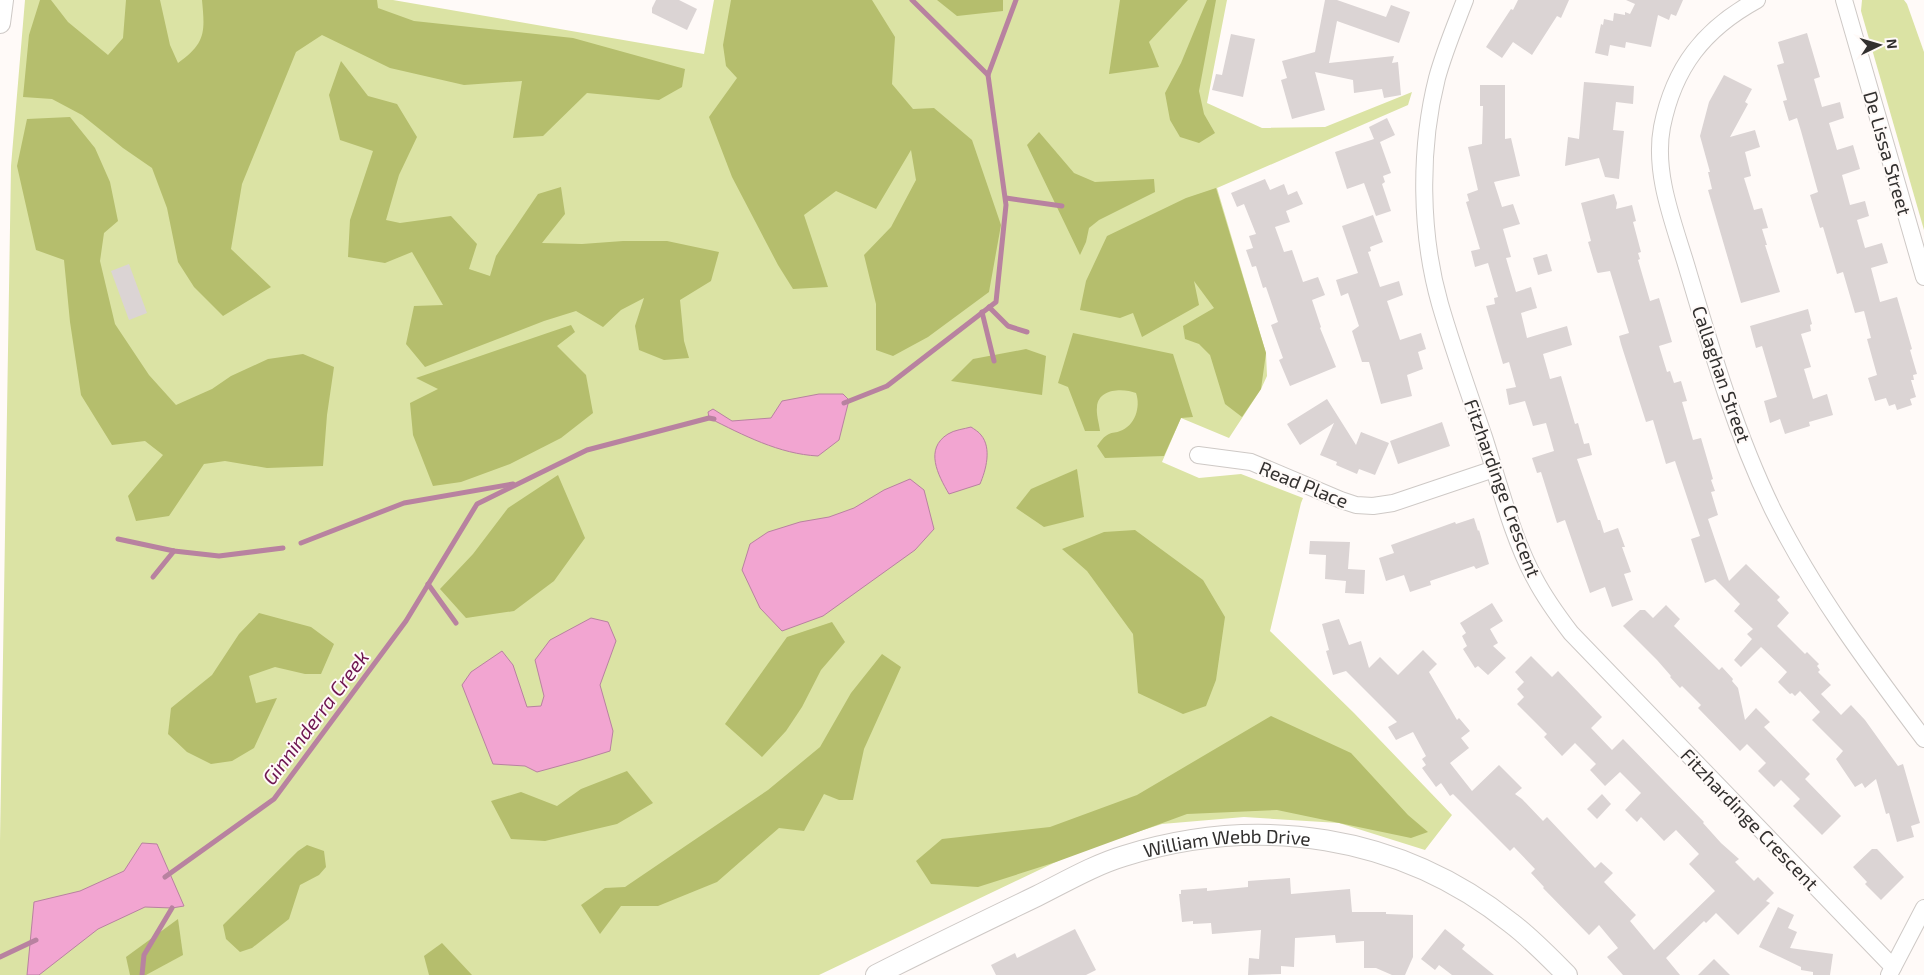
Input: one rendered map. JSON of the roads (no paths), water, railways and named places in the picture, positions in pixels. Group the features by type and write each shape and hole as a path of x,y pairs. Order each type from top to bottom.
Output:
{"main road":[{"path":"0,23 3,0"},
{"name":"William Webb Drive","path":"876,975 1116,859 1177,842 1231,835 1276,835 1313,838 1366,849 1417,867 1466,892 1511,922 1542,949 1567,975"}],"street":[{"name":"Fitzhardinge Crescent","path":"1465,0 1446,50 1431,105 1425,161 1425,218 1428,246 1439,302 1517,536 1534,577 1545,597 1571,633 1891,971"},
{"name":"Callaghan Street","path":"1757,0 1733,13 1706,36 1685,64 1670,95 1662,129 1661,164 1667,198 1724,391 1756,472 1774,511 1816,587 1864,658 1924,739"},
{"name":"De Lissa Street","path":"1844,0 1924,277"},
{"name":"Read Place","path":"1198,455 1250,462 1341,500 1356,505 1374,506 1393,503 1494,469"},
{"path":"1891,971 1924,908"}],"waterway":[{"name":"Ginninderra Creek","path":"844,403 887,386 996,302 1006,205 988,75 912,0"},
{"path":"988,75 1016,0"},
{"path":"1006,198 1062,206"},
{"path":"989,307 1008,326 1027,332"},
{"path":"982,312 994,361"},
{"name":"Ginninderra Creek","path":"165,877 274,799 406,621 477,504 587,450 709,418 714,419"},
{"name":"Ginninderra Creek","path":"301,543 404,503 513,484"},
{"name":"Ginninderra Creek","path":"118,539 174,551 219,556 283,548"},
{"path":"153,577 174,551"},
{"path":"428,584 456,623"},
{"path":"142,975 144,955 172,908"},
{"name":"Ginninderra Creek","path":"0,957 36,940"}]}
